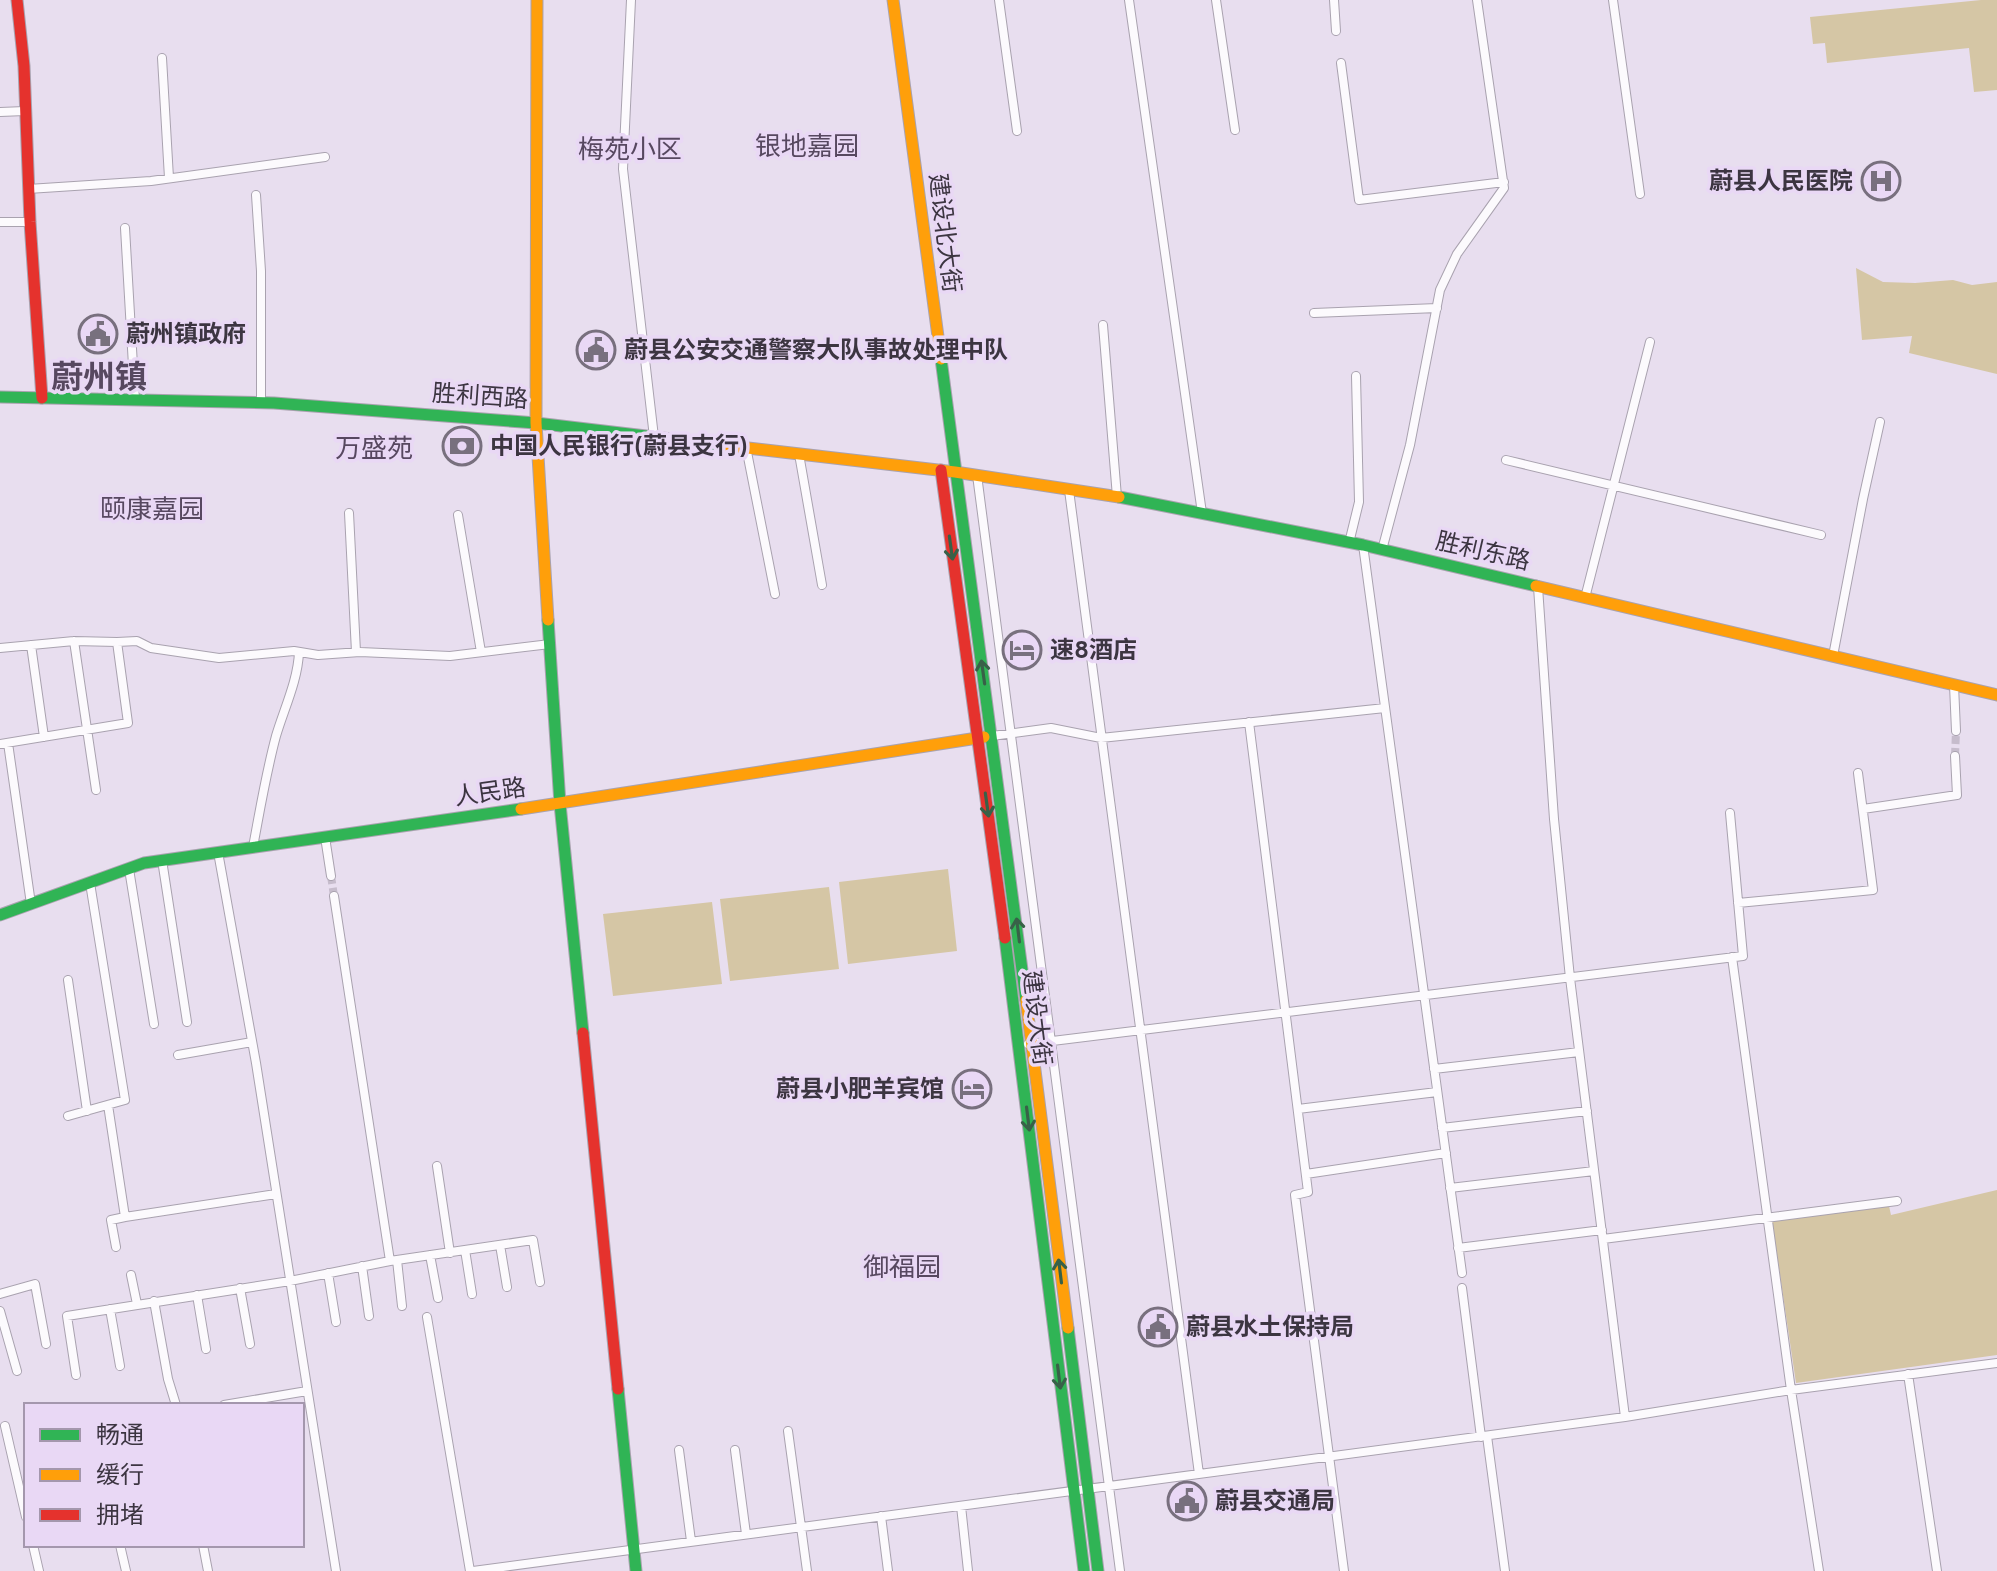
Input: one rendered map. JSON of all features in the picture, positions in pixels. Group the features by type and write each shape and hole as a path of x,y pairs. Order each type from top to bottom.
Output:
{"main road":[{"path":"17,0 42,398"},
{"path":"537,0 536,423 560,804 636,1571"},
{"name":"建设北大街","path":"893,0 955,472"},
{"name":"胜利西路","path":"0,397 261,402 536,423 955,472"},
{"name":"建设大街","path":"941,470 1019,1045 1084,1571"},
{"name":"胜利东路","path":"955,472 1117,497 1363,545 1997,695"},
{"name":"建设大街","path":"955,472 1032,1043 1098,1571"},
{"name":"人民路","path":"0,915 162,860 560,804 992,736"}],"street":[{"path":"631,0 623,169 654,437"},
{"path":"999,0 1017,131"},
{"path":"1129,0 1202,513"},
{"path":"1216,0 1235,130"},
{"path":"1334,0 1336,31"},
{"path":"1382,550 1410,445 1440,290 1457,254 1504,188 1477,0"},
{"path":"1613,0 1640,194"},
{"path":"162,58 169,178"},
{"path":"1341,63 1359,200 1504,182"},
{"path":"0,112 25,111"},
{"path":"28,189 169,178 325,157"},
{"path":"256,195 261,271 261,402"},
{"path":"0,222 30,222"},
{"path":"125,228 135,400"},
{"path":"1314,313 1437,308"},
{"path":"1103,325 1117,497"},
{"path":"1585,598 1650,342"},
{"path":"1349,543 1359,502 1356,376"},
{"path":"1833,656 1880,422"},
{"path":"746,447 775,594"},
{"path":"799,454 822,585"},
{"path":"1506,460 1821,535"},
{"path":"977,475 1120,1571"},
{"path":"1069,490 1199,1474"},
{"path":"349,513 356,652"},
{"path":"458,515 481,652"},
{"path":"1363,545 1462,1273"},
{"path":"1538,587 1554,819 1570,978 1625,1417"},
{"path":"0,648 74,641 137,641 151,648 219,658 299,652 318,655 356,652 450,656 550,644"},
{"path":"74,641 96,790"},
{"path":"31,904 4,743 128,723 117,642"},
{"path":"31,645 44,737"},
{"path":"253,847 267,771 288,695 298,671 299,652"},
{"path":"1954,685 1956,731"},
{"path":"992,736 1051,728 1101,738 1385,708"},
{"path":"1249,722 1308,1192 1295,1195 1344,1571"},
{"path":"1863,809 1957,795 1955,756"},
{"path":"1738,903 1873,890 1858,773"},
{"path":"1019,1045 1743,956 1730,813"},
{"path":"325,837 331,876"},
{"path":"218,852 252,1042 336,1571"},
{"path":"162,860 187,1022"},
{"path":"129,869 154,1024"},
{"path":"68,1116 125,1100 90,883"},
{"path":"334,896 402,1306"},
{"path":"1732,957 1819,1571"},
{"path":"68,980 87,1111"},
{"path":"178,1055 252,1042"},
{"path":"1434,1069 1579,1052"},
{"path":"1298,1109 1437,1092"},
{"path":"108,1105 125,1217"},
{"path":"1442,1128 1587,1111"},
{"path":"1306,1174 1446,1153"},
{"path":"437,1166 450,1253"},
{"path":"1450,1188 1594,1171"},
{"path":"116,1247 111,1220 276,1194"},
{"path":"1458,1248 1767,1218 1897,1201"},
{"path":"76,1375 67,1316 290,1281 393,1260 533,1240 540,1282"},
{"path":"500,1245 507,1287"},
{"path":"465,1250 472,1294"},
{"path":"430,1255 438,1298"},
{"path":"362,1266 369,1316"},
{"path":"328,1273 336,1322"},
{"path":"131,1275 137,1304"},
{"path":"0,1294 35,1284 46,1344"},
{"path":"240,1288 250,1344"},
{"path":"1462,1288 1505,1571"},
{"path":"197,1295 206,1349"},
{"path":"154,1301 175,1403"},
{"path":"110,1309 120,1366"},
{"path":"0,1311 17,1371"},
{"path":"427,1317 472,1571 1625,1417 1791,1390 1997,1363"},
{"path":"1908,1374 1937,1571"},
{"path":"236,1403 307,1391"},
{"path":"5,1426 24,1508"},
{"path":"788,1431 807,1571"},
{"path":"679,1450 691,1541"},
{"path":"735,1450 746,1534"},
{"path":"961,1506 968,1571"},
{"path":"881,1516 888,1571"},
{"path":"33,1547 39,1571"},
{"path":"120,1547 126,1571"},
{"path":"203,1547 208,1571"}],"shaded area":[{"path":"1997,0 1997,90 1974,92 1969,48 1827,63 1825,43 1813,44 1810,17"},
{"path":"1856,268 1883,282 1953,280 1972,285 1997,282 1997,374 1909,353 1912,336 1862,340"},
{"path":"948,869 957,951 848,964 839,882"},
{"path":"829,887 839,969 730,981 720,899"},
{"path":"712,902 722,984 613,996 603,914"},
{"path":"1997,1190 1997,1355 1796,1383 1772,1221 1889,1206 1891,1215"}],"tunnel":[{"path":"1955,756 1956,731"},
{"path":"331,876 334,896"}],"traffic: fast":[{"path":"941,359 1026,1000"},
{"path":"0,397 274,403 536,423 722,445"},
{"path":"1119,497 1363,545 1536,586"},
{"path":"548,620 560,804 583,1033"},
{"path":"0,915 144,863 521,809"},
{"path":"1005,938 1084,1571"},
{"path":"1068,1328 1098,1571"},
{"path":"618,1389 636,1571"}],"traffic: slow":[{"path":"537,0 536,423 548,620"},
{"path":"893,0 941,359"},
{"path":"722,445 955,472 1119,497"},
{"path":"1536,586 1997,695"},
{"path":"521,809 984,737"},
{"path":"1026,1000 1068,1328"}],"traffic: jam":[{"path":"17,0 24,66 30,222 42,398"},
{"path":"941,470 1005,938"},
{"path":"583,1033 618,1389"}],"place":[{"name":"蔚县人民医院","path":"1881,181"},
{"name":"蔚州镇政府","path":"98,334"},
{"name":"蔚县公安交通警察大队事故处理中队","path":"596,350"},
{"name":"中国人民银行(蔚县支行)","path":"462,446"},
{"name":"速8酒店","path":"1022,650"},
{"name":"蔚县小肥羊宾馆","path":"972,1089"},
{"name":"蔚县水土保持局","path":"1158,1327"},
{"name":"蔚县交通局","path":"1187,1501"}],"district":[{"name":"银地嘉园","path":"807,146"},
{"name":"梅苑小区","path":"630,149"},
{"name":"蔚州镇","path":"99,377"},
{"name":"万盛苑","path":"374,448"},
{"name":"颐康嘉园","path":"152,509"},
{"name":"御福园","path":"902,1267"}]}
